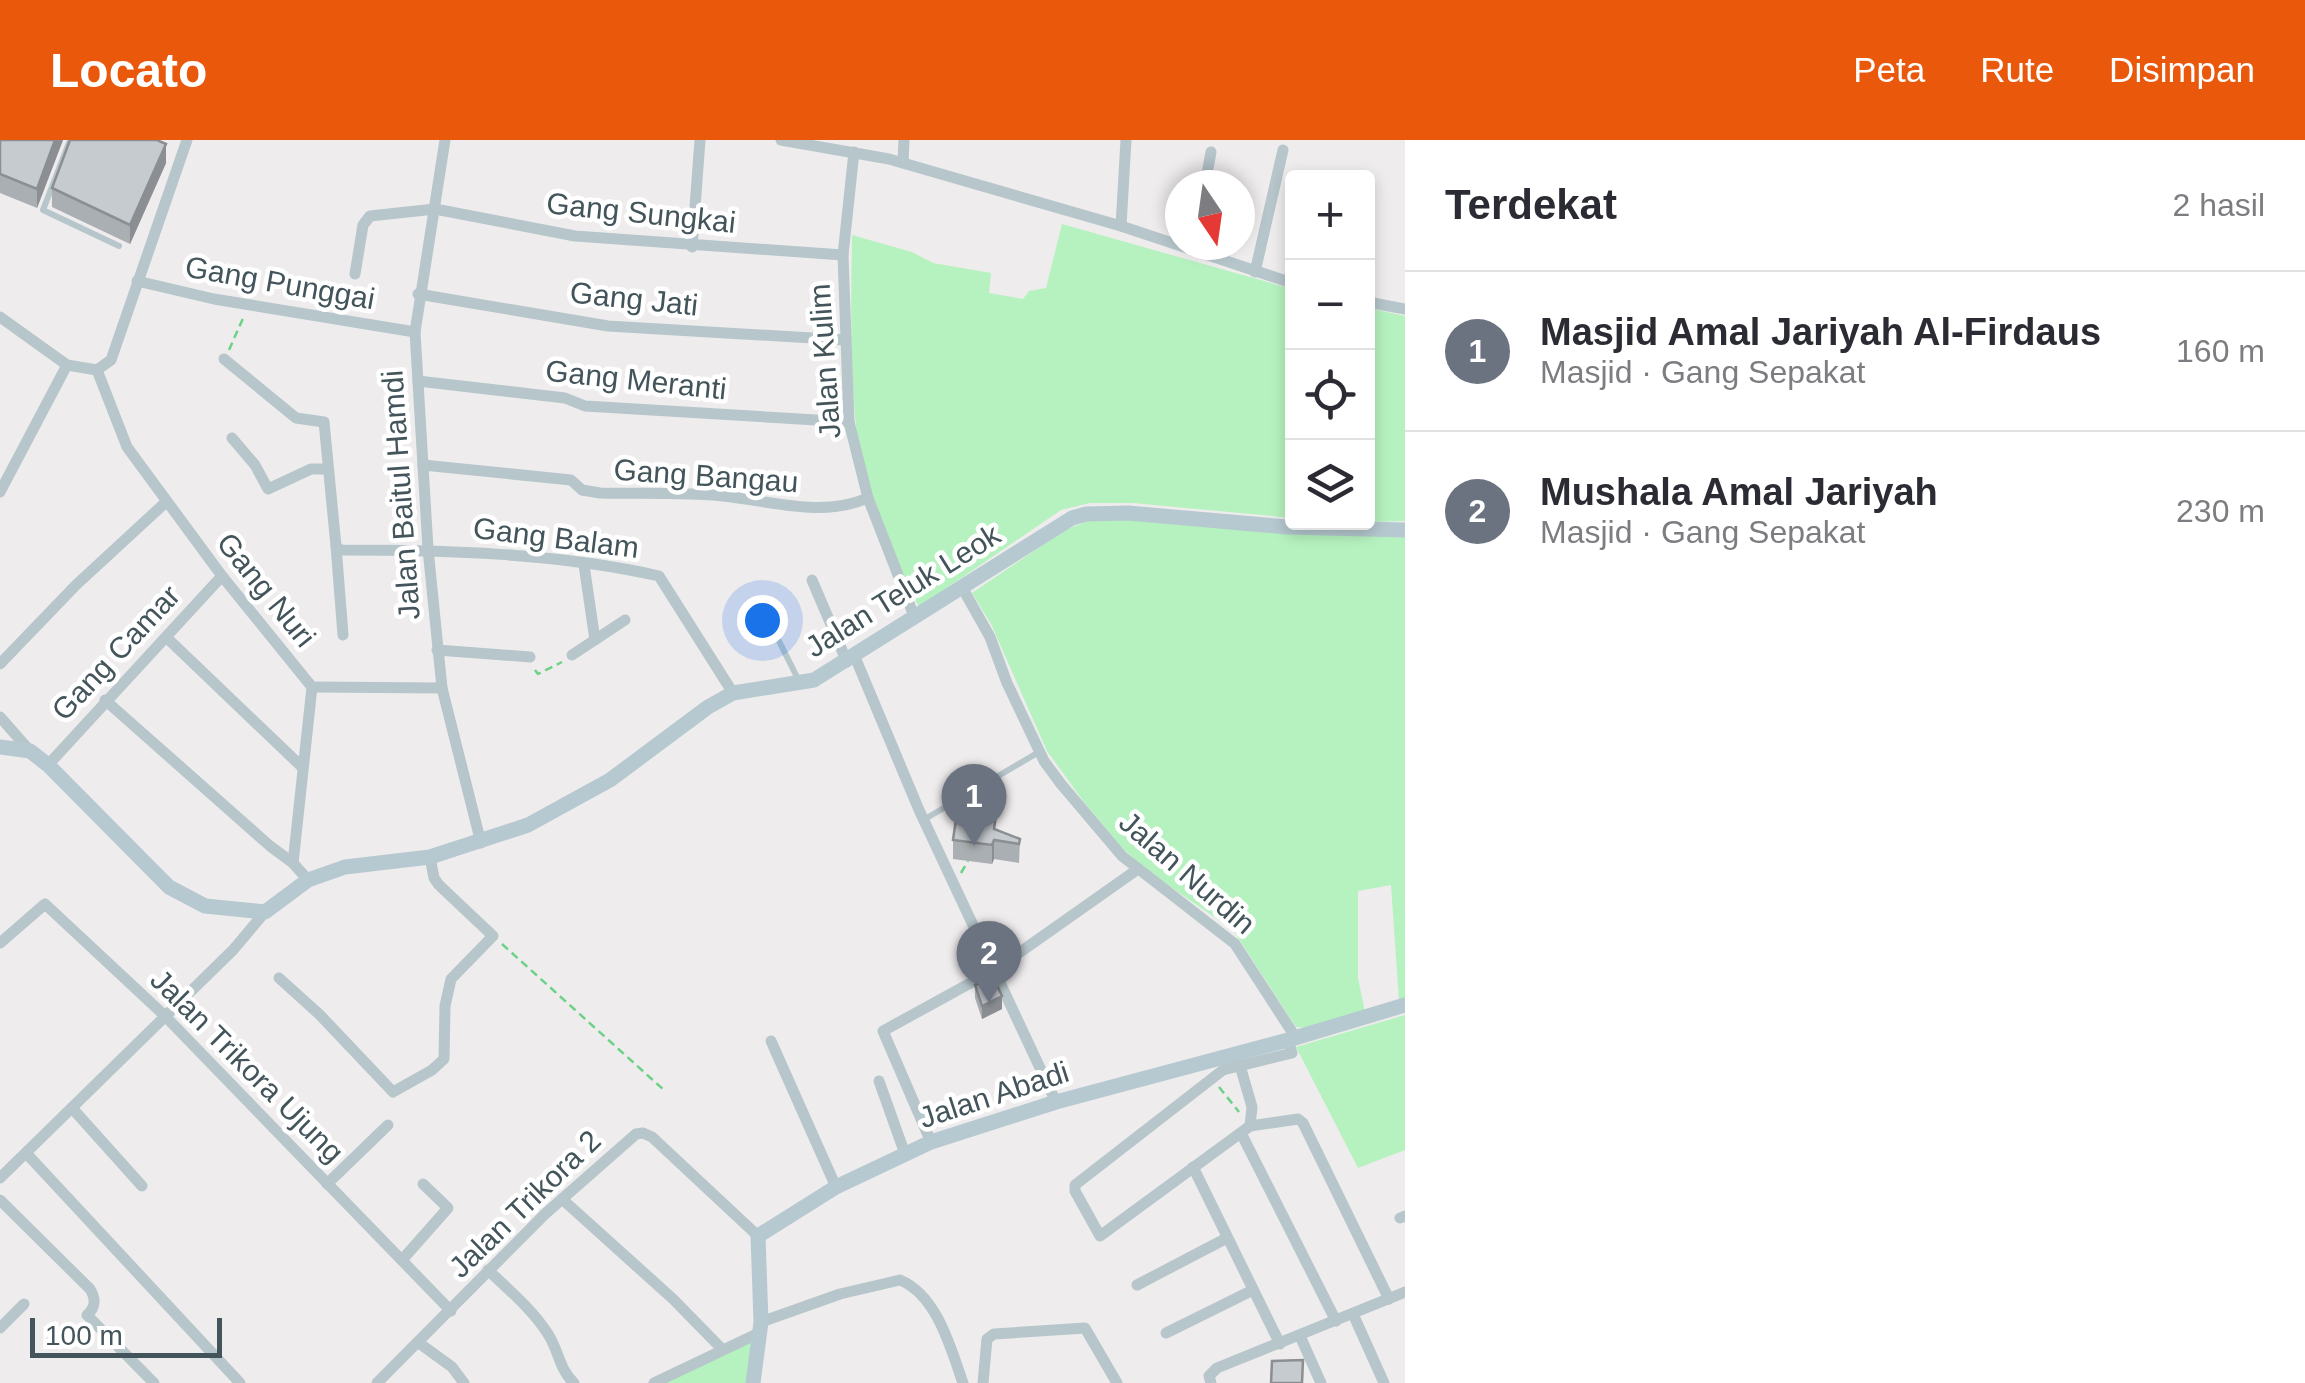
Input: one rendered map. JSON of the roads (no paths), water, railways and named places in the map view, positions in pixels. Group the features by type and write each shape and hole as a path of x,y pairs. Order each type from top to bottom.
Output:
{"street":[{"path":"1,320 67,364 97,370 112,360 187,140"},
{"name":"Jalan Baitul Hamdi","path":"444,140 414,332 437,650 442,688 481,843"},
{"path":"692,246 700,140"},
{"path":"781,140 903,162 1165,239"},
{"path":"903,162 904,140"},
{"path":"1121,226 1126,140"},
{"path":"1255,272 1283,150"},
{"name":"Jalan Kulim","path":"854,152 843,255 849,422 868,498 914,616"},
{"path":"1208,170 1211,152"},
{"name":"Gang Sungkai","path":"356,274 363,225 370,216 435,209 575,236 843,255"},
{"path":"1224,260 1285,280"},
{"name":"Gang Punggai","path":"137,281 248,305 414,332"},
{"name":"Gang Jati","path":"418,294 608,326 846,340"},
{"path":"1375,303 1405,309"},
{"path":"224,359 296,418 324,422 343,636"},
{"path":"0,492 67,364"},
{"name":"Gang Nuri","path":"97,370 127,448 312,688 293,863"},
{"name":"Gang Meranti","path":"418,381 565,398 585,406 849,422"},
{"path":"232,438 255,465 268,489 311,469 326,469"},
{"name":"Gang Bangau","path":"423,465 571,480 582,490 600,493 721,496 812,509 851,506 868,498"},
{"path":"0,664 76,585 166,502"},
{"name":"Jalan Teluk Leok","path":"265,912 308,880 345,867 430,858 528,825 610,780 686,722 733,693 800,684 851,660 1053,528 1086,514 1405,530"},
{"name":"Gang Balam","path":"336,546 341,550 428,549 661,577 733,693"},
{"path":"584,565 595,640"},
{"name":"Gang Camar","path":"48,765 222,576"},
{"path":"812,580 1056,1102"},
{"name":"Jalan Nurdin","path":"963,589 990,637 1040,751 1106,839 1138,869 1236,944 1292,1044"},
{"path":"572,655 624,620"},
{"path":"166,637 302,767"},
{"path":"437,650 530,657"},
{"path":"312,688 442,688"},
{"path":"105,700 308,880"},
{"path":"0,717 30,752 48,765 169,887 204,906 265,912"},
{"path":"0,747 30,752"},
{"path":"279,978 319,1014 392,1092 432,1070 444,1058 445,1006 452,980 494,936 439,886 430,858"},
{"path":"931,1142 883,1031 996,969 1138,869"},
{"name":"Jalan Trikora Ujung","path":"0,943 46,904 164,1015 451,1311"},
{"path":"0,1178 233,950 265,912"},
{"name":"Jalan Abadi","path":"758,1236 836,1187 931,1142 1056,1102 1292,1044 1405,1005"},
{"path":"770,1041 836,1187"},
{"path":"1336,1321 1246,1130 1252,1107 1237,1059 1074,1185 1100,1236 1246,1130 1293,1119 1303,1122 1389,1299"},
{"path":"878,1081 905,1154"},
{"path":"72,1108 142,1186"},
{"path":"327,1184 388,1125"},
{"name":"Jalan Trikora 2","path":"377,1383 488,1270 636,1134 652,1138 758,1236"},
{"path":"26,1153 240,1383"},
{"path":"1193,1167 1280,1344"},
{"path":"402,1260 448,1208 423,1184"},
{"path":"562,1199 722,1349"},
{"path":"0,1200 90,1288 95,1298 93,1310 86,1315 154,1383"},
{"path":"753,1383 760,1328 758,1236"},
{"path":"1137,1284 1227,1238"},
{"path":"488,1270 540,1322 551,1338 562,1372 574,1383"},
{"path":"654,1383 760,1328 840,1294 900,1280 916,1290 927,1305 955,1355 963,1383"},
{"path":"1166,1333 1252,1290"},
{"path":"1211,1383 1209,1376 1217,1368 1405,1292"},
{"path":"0,1328 24,1304"},
{"path":"1353,1314 1384,1383"},
{"path":"983,1383 987,1339 994,1334 1085,1328 1117,1383"},
{"path":"1300,1336 1320,1383"},
{"path":"419,1343 452,1368 464,1383"}],"lane":[{"path":"70,140 43,210 119,246"},
{"path":"760,604 800,684"},
{"path":"924,820 1040,751"}],"place":[{"name":"Masjid Amal Jariyah Al-Firdaus","path":"974,846"},
{"name":"Mushala Amal Jariyah","path":"989,1003"}]}
